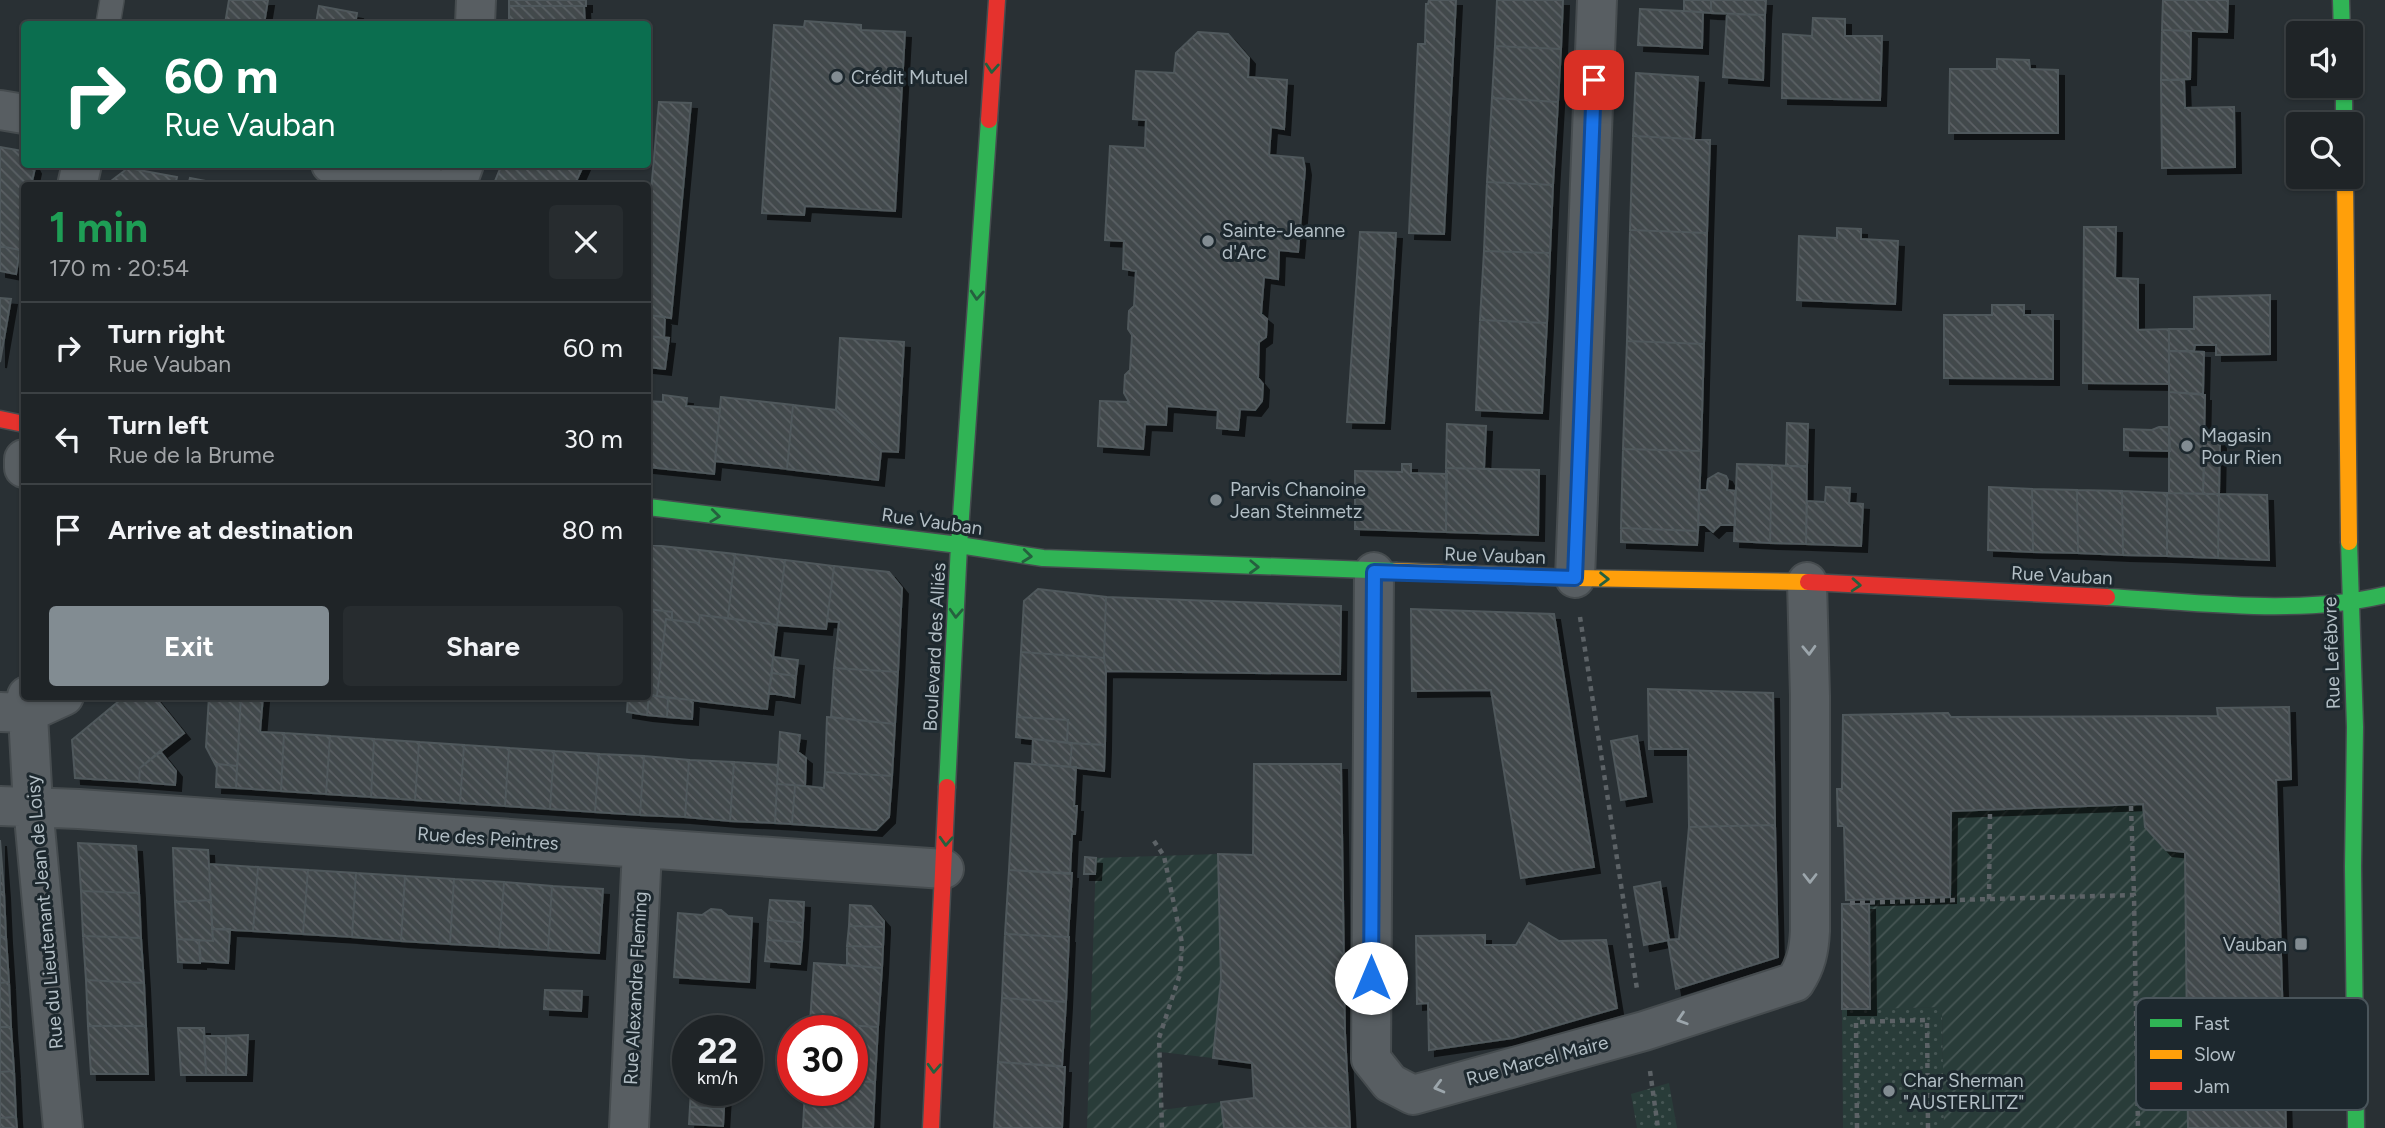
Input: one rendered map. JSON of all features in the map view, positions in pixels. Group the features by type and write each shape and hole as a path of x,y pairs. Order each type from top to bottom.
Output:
{"main road":[{"name":"Boulevard des Alliés","path":"931,1128 960,545 997,0"},
{"path":"2341,0 2342,21"},
{"name":"Rue Lefèbvre","path":"2345,189 2350,603 2355,727 2355,998"},
{"path":"0,419 21,423"},
{"name":"Rue Vauban","path":"651,508 960,545 1043,558 1374,572 1807,582 2277,606 2350,603 2385,596"},
{"name":"Rue Lefèbvre","path":"2356,1110 2356,1128"}],"street":[{"path":"475,21 476,0"},
{"path":"1575,578 1597,0"},
{"path":"0,110 21,114"},
{"path":"354,168 413,178 422,182"},
{"name":"Rue Marcel Maire","path":"1374,572 1371,1059 1390,1083 1413,1095 1644,1031 1795,982 1805,967 1809,951 1811,904 1807,582"},
{"path":"18,707 47,700"},
{"name":"Rue du Lieutenant Jean de Loisy","path":"18,707 16,806 63,1128"},
{"name":"Rue des Peintres","path":"16,806 944,869"},
{"name":"Rue Alexandre Fleming","path":"629,1128 642,849"}],"lane":[{"path":"108,21 112,0"}],"path":[{"path":"1575,578 1589,687 1658,1128"},
{"path":"2131,806 2136,1014"},
{"path":"1989,899 1990,809"},
{"path":"1154,841 1164,856 1182,943 1180,974 1159,1038 1164,1128"},
{"path":"1811,904 2134,895"},
{"path":"1857,1128 1856,1023 1927,1020 1928,1128"},
{"path":"2138,1110 2138,1128"}],"green space":[{"path":"2143,804 2145,827 2165,850 2185,852 2187,998 2136,998 2136,1110 2188,1110 2188,1128 1944,1128 1942,1007 1870,1009 1869,900 1950,897 1951,811"},
{"path":"1218,854 1221,979 1213,1058 1160,1052 1162,1110 1221,1102 1224,1128 1087,1128 1096,858"},
{"path":"1942,1007 1944,1128 1843,1128 1842,1009"},
{"path":"1669,1083 1677,1128 1637,1128 1631,1094"}],"building":[{"path":"229,0 268,0 264,21 226,21"},
{"path":"509,0 586,0 586,6 509,6"},
{"path":"1429,0 1456,0 1444,234 1409,233 1418,44 1425,44 1426,4"},
{"path":"1497,0 1563,0 1561,49 1495,46"},
{"path":"1684,0 1711,0 1711,13 1684,11"},
{"path":"1711,0 1766,0 1765,15 1711,13"},
{"path":"2163,0 2228,0 2227,32 2162,30"},
{"path":"319,6 357,13 356,21 316,21"},
{"path":"509,6 584,6 585,21 509,21"},
{"path":"1640,9 1703,12 1702,48 1638,45"},
{"path":"1727,14 1765,15 1763,80 1723,77"},
{"path":"1813,18 1845,19 1845,36 1882,36 1880,100 1782,98 1783,34 1812,36"},
{"name":"Crédit Mutuel","path":"805,21 861,25 861,30 905,32 895,211 805,206 804,215 762,213 774,25 804,27"},
{"path":"2162,30 2191,31 2190,79 2161,80"},
{"name":"Sainte-Jeanne d'Arc","path":"1198,32 1228,34 1249,58 1248,77 1287,80 1284,129 1271,127 1269,155 1303,158 1305,169 1298,252 1279,250 1278,279 1264,277 1261,314 1267,319 1266,337 1259,342 1258,378 1263,384 1262,401 1255,410 1240,409 1238,430 1217,428 1218,410 1167,406 1166,425 1145,424 1143,449 1098,446 1100,401 1129,402 1124,393 1125,375 1130,370 1132,335 1128,329 1129,311 1134,306 1136,271 1123,269 1124,241 1105,240 1110,146 1145,148 1146,120 1133,119 1136,71 1174,73 1176,53"},
{"path":"1495,46 1561,49 1558,102 1492,98"},
{"path":"1997,59 2029,60 2030,69 2058,70 2058,133 1949,133 1950,69 1997,69"},
{"path":"1636,73 1698,77 1694,139 1633,136"},
{"path":"2161,80 2184,80 2185,108 2234,107 2235,167 2162,168"},
{"path":"1492,98 1558,102 1553,185 1487,182"},
{"path":"659,102 691,103 671,318 651,315 651,191"},
{"path":"1633,136 1710,140 1707,233 1630,230"},
{"path":"0,147 21,151 21,168 35,168 32,182 21,182 20,250 0,246"},
{"path":"128,168 177,177 176,182 111,181"},
{"path":"500,168 582,168 576,182 495,182"},
{"path":"190,178 211,182 189,182"},
{"path":"1487,182 1553,185 1550,253 1484,251"},
{"path":"2084,227 2116,227 2115,278 2138,279 2138,330 2169,329 2169,384 2083,383"},
{"path":"1837,228 1861,229 1861,239 1898,241 1895,304 1797,300 1799,236 1837,238"},
{"path":"1630,230 1707,233 1704,344 1627,341"},
{"path":"1360,232 1396,233 1384,423 1347,422"},
{"path":"0,246 20,250 16,274 0,271"},
{"path":"1484,251 1550,253 1547,323 1480,320"},
{"path":"2270,295 2270,354 2216,355 2216,345 2195,345 2194,351 2169,351 2169,329 2194,329 2194,297"},
{"path":"0,298 11,299 0,362"},
{"path":"1992,305 2024,305 2024,315 2053,315 2053,379 1944,378 1944,315 1992,315"},
{"path":"651,315 665,317 664,338 651,336"},
{"path":"1480,320 1547,323 1542,413 1476,410"},
{"path":"651,336 669,338 665,369 651,367"},
{"path":"840,338 904,342 898,452 881,451 836,410"},
{"path":"1627,341 1704,344 1701,451 1623,449"},
{"path":"2169,351 2204,352 2203,394 2169,392"},
{"name":"Magasin Pour Rien","path":"2169,392 2205,395 2203,494 2169,493"},
{"path":"663,395 687,398 686,406 720,409 714,474 651,467 651,401 663,402"},
{"path":"721,397 793,405 787,469 715,461"},
{"path":"793,405 836,410 881,451 878,480 787,469"},
{"path":"1787,423 1808,424 1807,466 1786,466"},
{"path":"1447,424 1486,426 1484,469 1446,468"},
{"path":"2169,427 2170,451 2124,450 2124,429 2152,430"},
{"path":"2220,440 2219,494 2203,494 2205,441"},
{"path":"1623,449 1701,451 1698,531 1621,528"},
{"path":"1402,464 1411,464 1411,473 1447,474 1446,532 1355,529 1355,471 1402,472"},
{"path":"1737,464 1772,465 1770,543 1734,541"},
{"path":"1772,465 1807,467 1806,544 1770,543"},
{"path":"1446,468 1539,470 1538,535 1446,532"},
{"path":"1718,473 1726,476 1727,490 1735,491 1735,525 1720,525 1713,532 1705,525 1698,525 1699,490 1707,490 1708,479"},
{"path":"1826,487 1850,488 1849,503 1863,504 1861,546 1806,544 1807,501 1825,502"},
{"path":"1989,487 2032,489 2033,552 1988,550"},
{"path":"2032,489 2077,490 2078,553 2033,552"},
{"path":"2077,490 2122,491 2123,555 2078,553"},
{"path":"2122,491 2167,493 2167,556 2123,555"},
{"path":"2167,493 2219,494 2218,558 2167,556"},
{"path":"2219,494 2267,495 2269,560 2218,558"},
{"path":"1621,528 1698,531 1697,545 1621,542"},
{"path":"652,545 735,554 728,618 700,615 699,623 672,620 672,612 651,609"},
{"path":"735,554 785,560 777,625 728,618"},
{"path":"785,560 834,566 826,629 777,625"},
{"path":"834,566 889,572 902,588 898,672 834,668 839,622 827,621"},
{"path":"1038,589 1106,597 1104,658 1021,652 1024,601"},
{"path":"1106,597 1341,606 1340,674 1106,671"},
{"path":"651,609 672,612 672,620 666,619 657,696 651,695"},
{"path":"1411,609 1554,614 1594,867 1521,878 1491,690 1412,691"},
{"path":"700,615 777,625 767,709 657,696 666,619 699,623"},
{"path":"1021,652 1104,658 1105,745 1067,743 1068,720 1017,717"},
{"path":"773,657 798,660 796,676 772,673"},
{"path":"834,668 898,672 895,724 831,717"},
{"path":"772,673 796,676 794,697 769,693"},
{"path":"1648,689 1773,693 1775,825 1689,827 1688,749 1649,749"},
{"path":"651,695 668,698 667,717 647,715"},
{"path":"668,698 693,700 692,719 667,717"},
{"path":"120,700 157,700 184,733 140,768 139,782 75,778 72,740"},
{"path":"209,700 241,700 237,766 216,766 206,747"},
{"path":"241,700 263,700 260,732 284,733 281,791 236,788"},
{"path":"628,700 648,700 647,715 627,712"},
{"path":"2289,707 2291,779 2276,780 2282,998 2187,998 2185,852 2166,850 2145,827 2143,804 1951,811 1950,897 1846,900 1844,826 1838,826 1837,789 1842,789 1843,715 1948,713 1951,717 2218,716 2217,708"},
{"path":"827,717 895,724 892,776 825,772"},
{"path":"1017,717 1068,720 1067,743 1016,737"},
{"path":"780,732 800,735 798,752 806,758 805,786 777,784"},
{"path":"284,733 330,736 326,794 281,791"},
{"path":"330,736 374,739 371,797 326,794"},
{"path":"1637,736 1646,796 1621,800 1611,741"},
{"path":"374,739 419,742 415,800 371,797"},
{"path":"1033,739 1072,743 1070,767 1032,764"},
{"path":"419,742 464,745 460,803 415,800"},
{"path":"1072,743 1105,745 1104,771 1070,767"},
{"path":"464,745 509,748 505,806 460,803"},
{"path":"509,748 554,751 550,809 505,806"},
{"path":"160,751 176,771 175,785 139,782 140,768"},
{"path":"554,751 599,754 595,812 550,809"},
{"path":"599,754 644,756 640,815 595,812"},
{"path":"644,756 689,760 685,817 640,815"},
{"path":"689,760 734,762 730,821 685,817"},
{"path":"734,762 778,765 775,823 730,821"},
{"path":"1015,763 1076,767 1074,806 1077,806 1075,834 1072,834 1070,874 1009,870"},
{"path":"217,764 237,766 236,788 216,787"},
{"path":"1254,764 1341,764 1345,1033 1350,1128 1224,1128 1221,1102 1254,1098 1252,1063 1213,1058 1221,979 1218,854 1253,855"},
{"path":"825,772 892,776 889,817 876,830 792,824 795,785 824,788"},
{"path":"777,784 795,785 792,824 775,823"},
{"path":"1775,825 1778,957 1676,989 1668,940 1679,939 1689,827"},
{"path":"0,840 4,892 0,892"},
{"path":"78,843 136,846 139,893 81,891"},
{"path":"173,848 208,850 211,900 175,902"},
{"path":"1085,857 1096,858 1095,874 1084,874"},
{"path":"209,864 258,867 253,931 212,929"},
{"path":"258,867 308,870 303,934 253,931"},
{"path":"308,870 356,873 352,937 303,934"},
{"path":"1009,870 1072,873 1068,937 1005,934"},
{"path":"356,873 405,876 401,941 352,937"},
{"path":"405,876 454,879 450,944 401,941"},
{"path":"454,879 504,882 499,947 450,944"},
{"path":"504,882 552,886 548,950 499,947"},
{"path":"1660,882 1669,940 1644,945 1634,887"},
{"path":"552,886 603,889 599,953 548,950"},
{"path":"81,891 139,893 141,938 83,936"},
{"path":"0,892 4,892 6,937 0,937"},
{"path":"211,900 213,941 177,939 175,902"},
{"path":"770,900 804,902 803,923 768,920"},
{"path":"1842,904 1869,904 1870,1009 1842,1009"},
{"path":"850,905 871,906 884,921 884,927 849,926"},
{"path":"711,909 721,910 728,916 752,918 749,982 674,977 678,913 702,915"},
{"path":"768,920 803,923 802,942 767,940"},
{"path":"1529,923 1559,941 1606,940 1617,1008 1513,1038 1429,1050 1428,1003 1417,1004 1416,936 1485,935 1485,945 1516,945"},
{"path":"849,926 884,927 883,947 847,946"},
{"path":"212,929 230,929 228,963 201,961 199,940 213,941"},
{"path":"1005,934 1069,937 1066,1002 1002,998"},
{"path":"83,936 141,938 144,983 86,980"},
{"path":"0,937 6,937 9,982 0,983"},
{"path":"177,939 199,940 200,963 178,962"},
{"path":"767,940 802,942 800,964 765,961"},
{"path":"847,946 883,947 882,968 847,965"},
{"path":"814,963 882,968 878,1027 868,1026 868,1015 811,1015"},
{"path":"86,980 144,983 146,1026 88,1026"},
{"path":"9,982 11,1027 0,1027 0,983"},
{"path":"545,990 582,991 581,1011 544,1009"},
{"path":"1002,998 1066,1002 1062,1066 998,1062"},
{"path":"88,1026 146,1026 148,1074 91,1074"},
{"path":"868,1026 878,1027 875,1082 868,1082"},
{"path":"0,1027 11,1027 14,1071 0,1072"},
{"path":"178,1028 204,1028 206,1075 181,1075"},
{"path":"248,1035 246,1075 226,1075 226,1036"},
{"path":"204,1036 226,1036 226,1075 206,1075"},
{"path":"998,1062 1065,1067 1062,1128 994,1128"},
{"path":"14,1071 16,1117 0,1118 0,1072"},
{"path":"868,1082 875,1082 873,1128 803,1128 804,1106 868,1106"},
{"path":"690,1106 724,1106 724,1109"},
{"path":"690,1107 724,1109 723,1126 689,1124"},
{"path":"2188,1110 2285,1110 2286,1128 2188,1128"},
{"path":"16,1117 17,1128 0,1128 0,1118"}],"traffic: fast":[{"path":"2341,0 2342,21"},
{"path":"2344,98 2344,112"},
{"path":"947,787 959,545 989,120"},
{"path":"651,507 959,545 1043,558 1396,571"},
{"path":"2349,542 2355,727 2355,998"},
{"path":"2107,597 2282,606 2317,605 2385,595"},
{"path":"2356,1110 2356,1128"}],"traffic: slow":[{"path":"2345,189 2349,542"},
{"path":"1396,571 1575,578 1808,582"}],"traffic: jam":[{"path":"989,120 997,0"},
{"path":"0,419 21,423"},
{"path":"1808,582 2107,597"},
{"path":"931,1128 947,787"}],"place":[{"name":"Crédit Mutuel","path":"837,77"},
{"name":"Sainte-Jeanne d'Arc","path":"1208,241"},
{"name":"Magasin Pour Rien","path":"2187,446"},
{"name":"Parvis Chanoine Jean Steinmetz","path":"1216,500"},
{"name":"Vauban","path":"2301,944"},
{"name":"Char Sherman \"AUSTERLITZ\"","path":"1889,1091"}],"route":[{"path":"1371,978 1374,572 1575,578 1594,80"}]}
